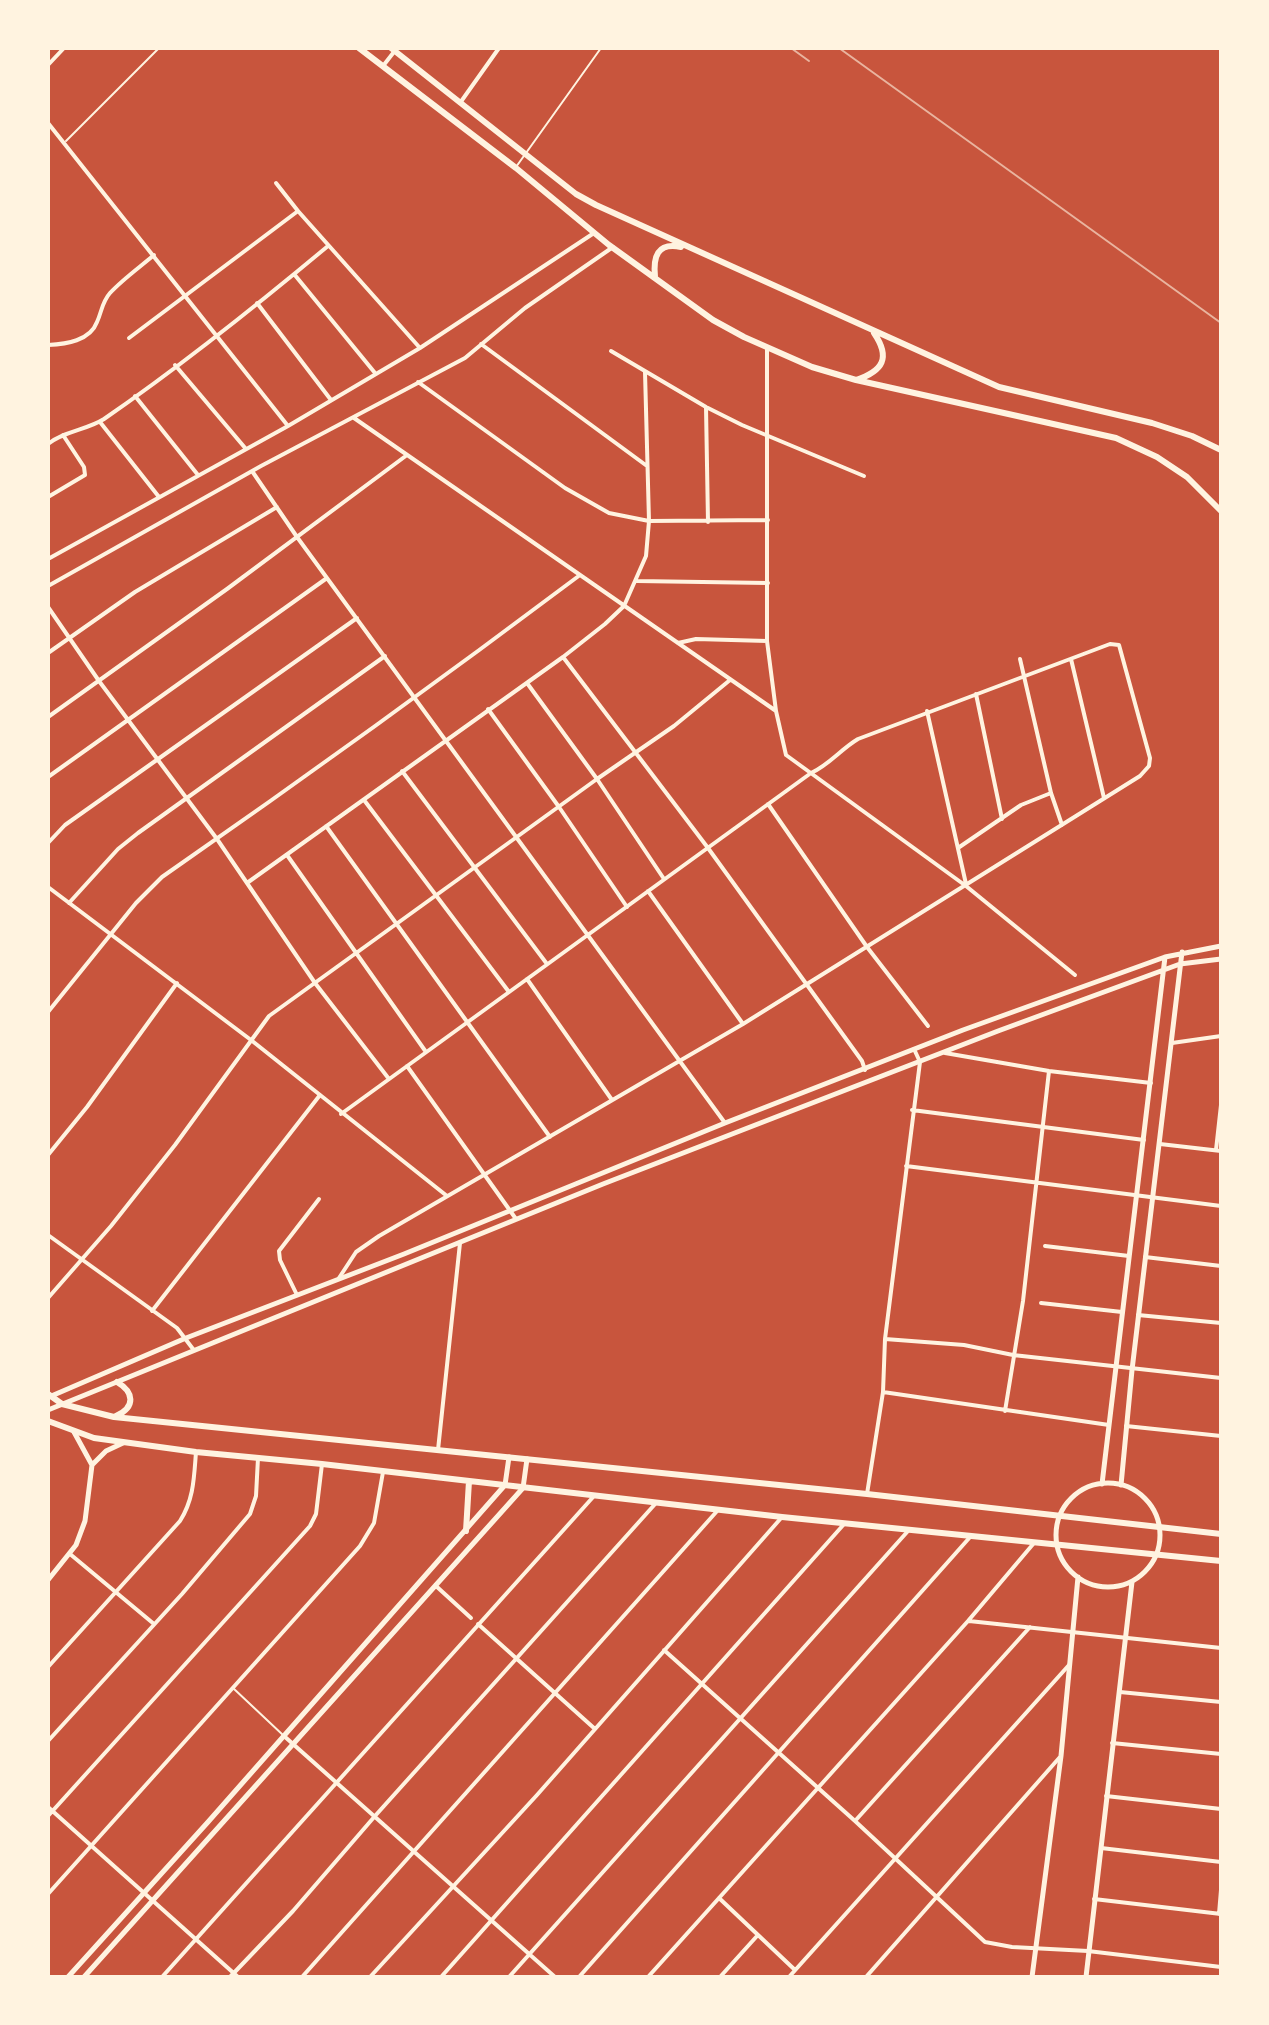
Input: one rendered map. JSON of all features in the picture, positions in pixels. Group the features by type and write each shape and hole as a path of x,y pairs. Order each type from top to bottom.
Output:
{"main road":[{"path":"359,48 516,168 594,233 713,320 812,367 856,380 1116,438 1157,457 1187,477 1221,511"},
{"path":"394,49 576,194 625,218 999,387 1152,423 1192,436 1221,450"},
{"path":"655,277 656,254 662,247 675,246 696,252"},
{"path":"856,380 876,371 882,363 882,345 874,333"},
{"path":"114,1417 128,1407 132,1397 130,1391 117,1382"},
{"path":"49,1396 62,1404 114,1417 867,1494 1221,1534"},
{"path":"48,1421 74,1432 196,1452 782,1517 1221,1561"},
{"path":"466,1531 469,1481"}],"street":[{"path":"48,65 64,48"},
{"path":"460,103 499,48"},
{"path":"383,66 394,49"},
{"path":"48,123 288,426"},
{"path":"276,183 420,348"},
{"path":"129,338 298,211"},
{"path":"48,559 288,426 420,348 594,233"},
{"path":"48,444 63,435 100,422 328,246"},
{"path":"48,586 252,471 465,358 525,308 611,246"},
{"path":"48,345 65,344 90,333 97,323 104,300 154,255"},
{"path":"294,274 375,373"},
{"path":"257,303 331,400"},
{"path":"480,344 647,466"},
{"path":"767,348 767,641 776,711 786,755 966,886 1075,975"},
{"path":"611,351 706,407 864,476"},
{"path":"175,365 246,449"},
{"path":"247,883 563,657 624,606 646,556 649,521 645,372"},
{"path":"418,382 594,506 620,517 649,521 768,520"},
{"path":"135,396 198,475"},
{"path":"706,407 708,522"},
{"path":"354,418 776,711"},
{"path":"100,422 159,497"},
{"path":"48,497 85,475 84,467 63,435"},
{"path":"48,717 407,455"},
{"path":"252,471 725,1123"},
{"path":"48,653 135,592 277,507"},
{"path":"48,1012 147,890 349,743 416,699 580,575"},
{"path":"48,777 327,578"},
{"path":"637,581 768,583"},
{"path":"48,607 217,839 315,983 389,1079"},
{"path":"48,843 65,825 357,618"},
{"path":"678,643 696,639 767,641"},
{"path":"339,1279 356,1252 743,1024 1140,776 1149,766 1150,758 1119,645 1113,643 858,739 840,750 823,768 811,773 341,1114"},
{"path":"69,903 118,849 385,656"},
{"path":"563,657 708,848 862,1061 865,1070"},
{"path":"1020,659 1051,793 1062,825"},
{"path":"1071,659 1104,798"},
{"path":"48,1298 111,1226 175,1145 269,1016 685,718 730,680"},
{"path":"527,683 664,879"},
{"path":"976,694 1002,819"},
{"path":"488,709 627,907"},
{"path":"927,711 966,886"},
{"path":"402,771 547,964"},
{"path":"958,848 1028,801 1051,793"},
{"path":"364,800 509,992"},
{"path":"768,804 867,947 928,1026"},
{"path":"326,826 550,1137"},
{"path":"287,855 426,1052"},
{"path":"48,887 251,1040 447,1196"},
{"path":"648,891 743,1024"},
{"path":"49,1396 186,1338 914,1049 1165,957 1221,946"},
{"path":"1121,1485 1138,1315 1182,952"},
{"path":"1102,1484 1165,957"},
{"path":"48,1410 516,1219 920,1062 1180,964 1221,959"},
{"path":"527,979 612,1100"},
{"path":"48,1155 177,983"},
{"path":"1172,1043 1221,1036"},
{"path":"867,1494 883,1392 885,1339 920,1062 914,1049"},
{"path":"945,1053 1049,1071 1151,1083"},
{"path":"407,1066 516,1219"},
{"path":"1005,1411 1023,1301 1049,1071"},
{"path":"152,1311 320,1095"},
{"path":"1159,1144 1218,1151 1221,1105"},
{"path":"912,1110 1144,1140"},
{"path":"906,1166 1036,1185 1221,1206"},
{"path":"297,1295 280,1260 279,1251 319,1199"},
{"path":"48,1235 177,1328 193,1349"},
{"path":"438,1450 460,1243"},
{"path":"1045,1246 1129,1256"},
{"path":"1145,1257 1221,1266"},
{"path":"1041,1303 1122,1312"},
{"path":"1138,1315 1221,1323"},
{"path":"885,1339 964,1345 1013,1355 1221,1378"},
{"path":"883,1392 1109,1425"},
{"path":"1126,1426 1221,1436"},
{"path":"48,1580 70,1554 85,1521 92,1465 74,1432"},
{"path":"92,1465 106,1451 124,1442"},
{"path":"48,1667 171,1531 188,1508 194,1487 196,1452"},
{"path":"68,1977 466,1531 505,1485 509,1457"},
{"path":"48,1741 250,1514 256,1496 258,1458"},
{"path":"84,1977 523,1488 527,1459"},
{"path":"48,1816 50,1809 310,1526 316,1514 322,1464"},
{"path":"48,1894 369,1533 376,1516 383,1472"},
{"path":"1102,1484 1121,1485 1143,1496 1151,1506 1160,1528 1157,1555 1147,1570 1132,1582 1104,1587 1078,1577 1064,1563 1057,1544 1060,1515 1077,1494 1102,1484"},
{"path":"162,1977 594,1496"},
{"path":"50,1809 233,1976 656,1503"},
{"path":"302,1977 718,1510"},
{"path":"370,1977 782,1517"},
{"path":"441,1977 845,1523"},
{"path":"509,1977 910,1529"},
{"path":"579,1977 971,1536"},
{"path":"648,1977 968,1621 1035,1542"},
{"path":"70,1554 154,1624"},
{"path":"1032,1977 1061,1756 1078,1577"},
{"path":"1086,1977 1132,1582"},
{"path":"436,1586 471,1618"},
{"path":"968,1621 1221,1648"},
{"path":"478,1624 595,1729"},
{"path":"855,1821 1030,1627"},
{"path":"664,1650 985,1942 1221,1967"},
{"path":"789,1977 1070,1663"},
{"path":"1120,1692 1221,1702"},
{"path":"284,1736 555,1977"},
{"path":"1112,1743 1221,1754"},
{"path":"866,1977 1061,1756"},
{"path":"1106,1796 1221,1809"},
{"path":"1101,1848 1221,1862"},
{"path":"1094,1899 1220,1914 1221,1890"},
{"path":"719,1898 795,1970"},
{"path":"720,1977 757,1936"}],"lane":[{"path":"65,142 159,48"},
{"path":"516,168 601,48"},
{"path":"232,1688 284,1736"}],"railway":[{"path":"791,48 809,61"},
{"path":"839,48 1221,323"}]}
